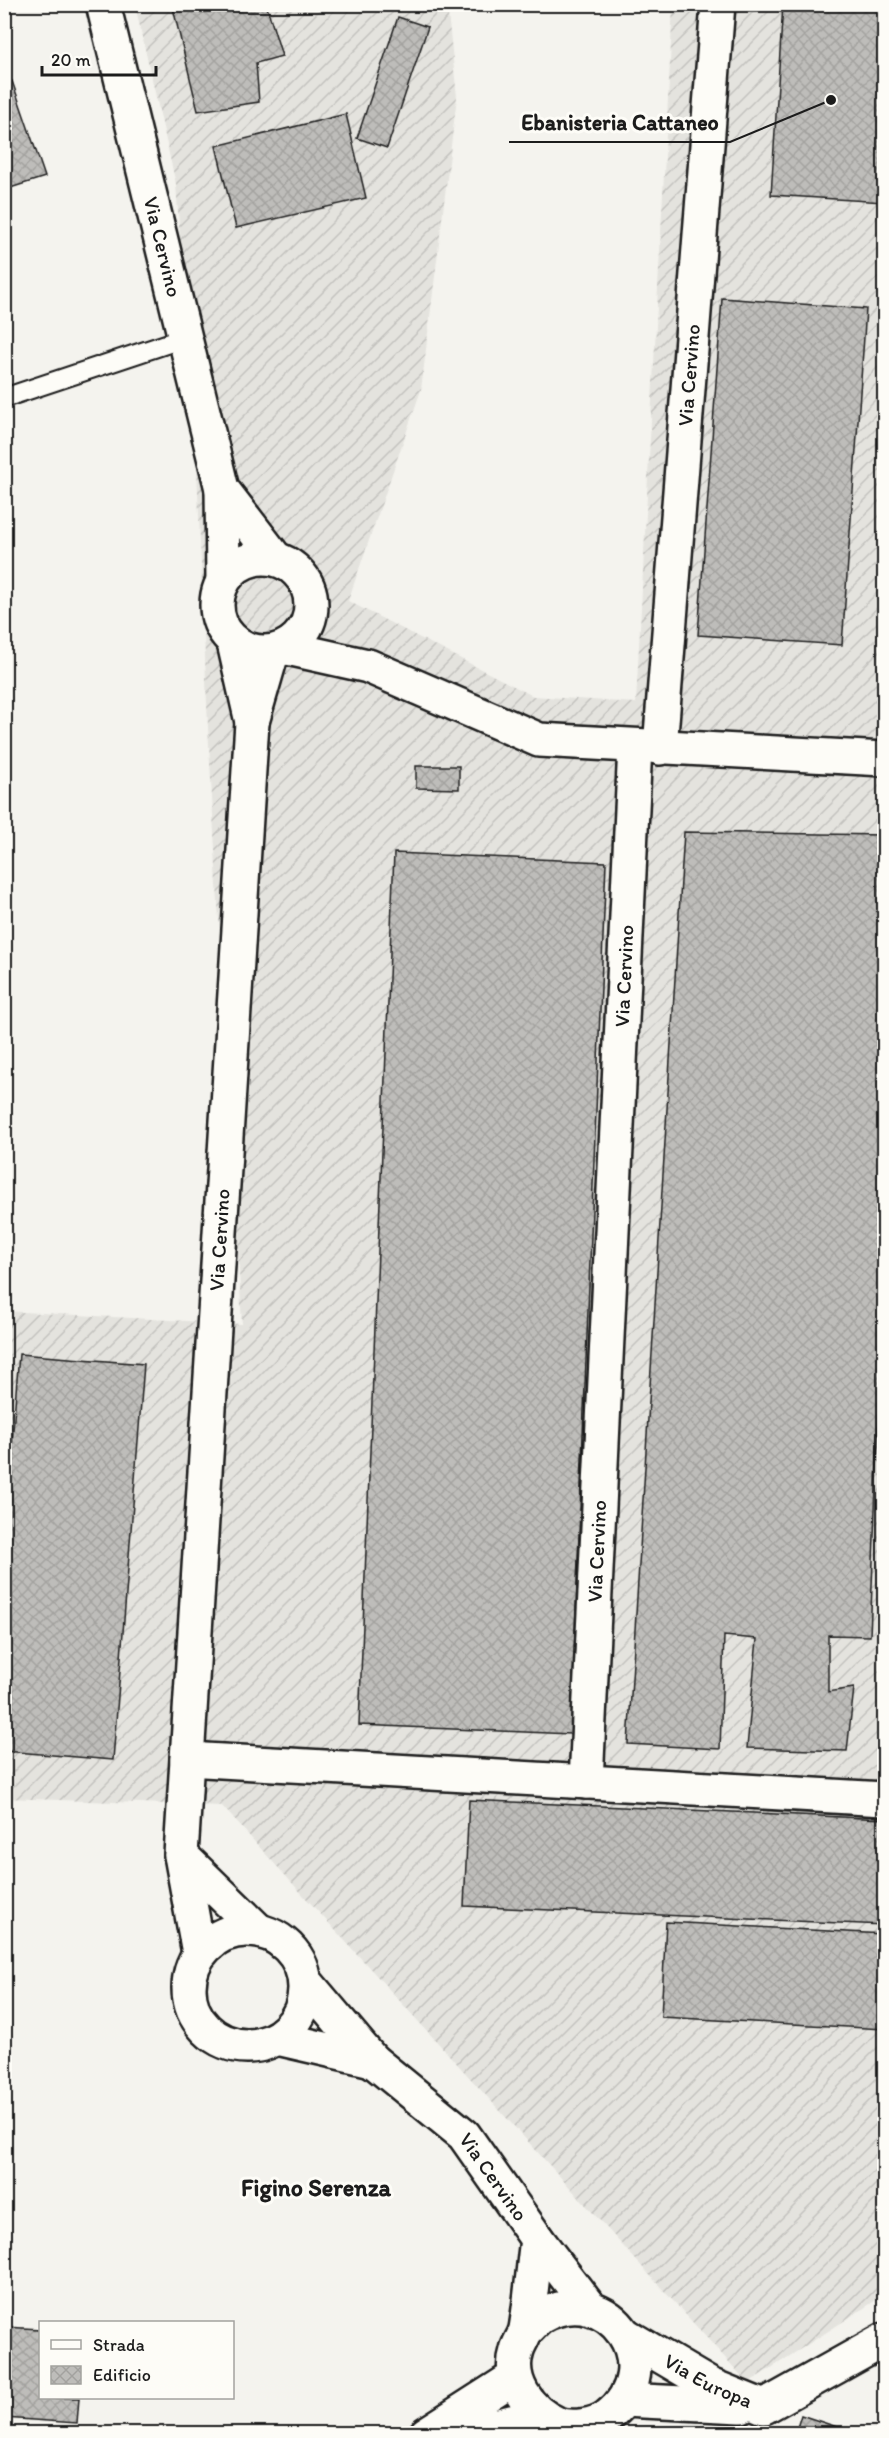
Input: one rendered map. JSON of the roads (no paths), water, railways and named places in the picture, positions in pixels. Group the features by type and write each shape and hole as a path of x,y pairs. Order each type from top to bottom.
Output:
{"street":[{"name":"Via Cervino","path":"103,4 222,489"},
{"name":"Via Cervino","path":"586,1782 647,747 718,4"},
{"path":"222,489 223,579 216,603 222,629 234,643 251,652 280,650 368,666 539,740 885,759"},
{"path":"222,489 276,559 298,571 306,581 312,600 310,618 302,634 280,650 252,722"},
{"path":"223,579 246,562 254,559 276,559"},
{"path":"310,618 368,666"},
{"path":"234,643 252,722"},
{"name":"Via Cervino","path":"252,722 182,1855 199,1953 190,1971 188,1989 195,2016 202,2025 232,2044 255,2046 277,2038 372,2060"},
{"path":"188,1759 885,1799"},
{"name":"Via Cervino","path":"182,1855 256,1929 279,1938 298,1957 306,1982 372,2060 464,2135 537,2239 525,2332"},
{"path":"199,1953 218,1936 256,1929"},
{"path":"277,2038 294,2023 305,2002 306,1982"},
{"path":"537,2239 590,2308"},
{"path":"553,2424 523,2396 515,2377 516,2351 525,2332 540,2317 564,2307 590,2308 600,2311 616,2323 627,2336 634,2356 633,2382 611,2417"},
{"name":"Via Europa","path":"627,2336 710,2385 764,2407 885,2340"},
{"path":"426,2433 515,2377"},
{"path":"462,2433 553,2424 585,2425 611,2417 764,2407"}],"lane":[{"path":"4,398 184,338"}],"place":[{"name":"Ebanisteria Cattaneo","path":"831,100"}],"district":[{"name":"Figino Serenza","path":"316,2188"}]}
